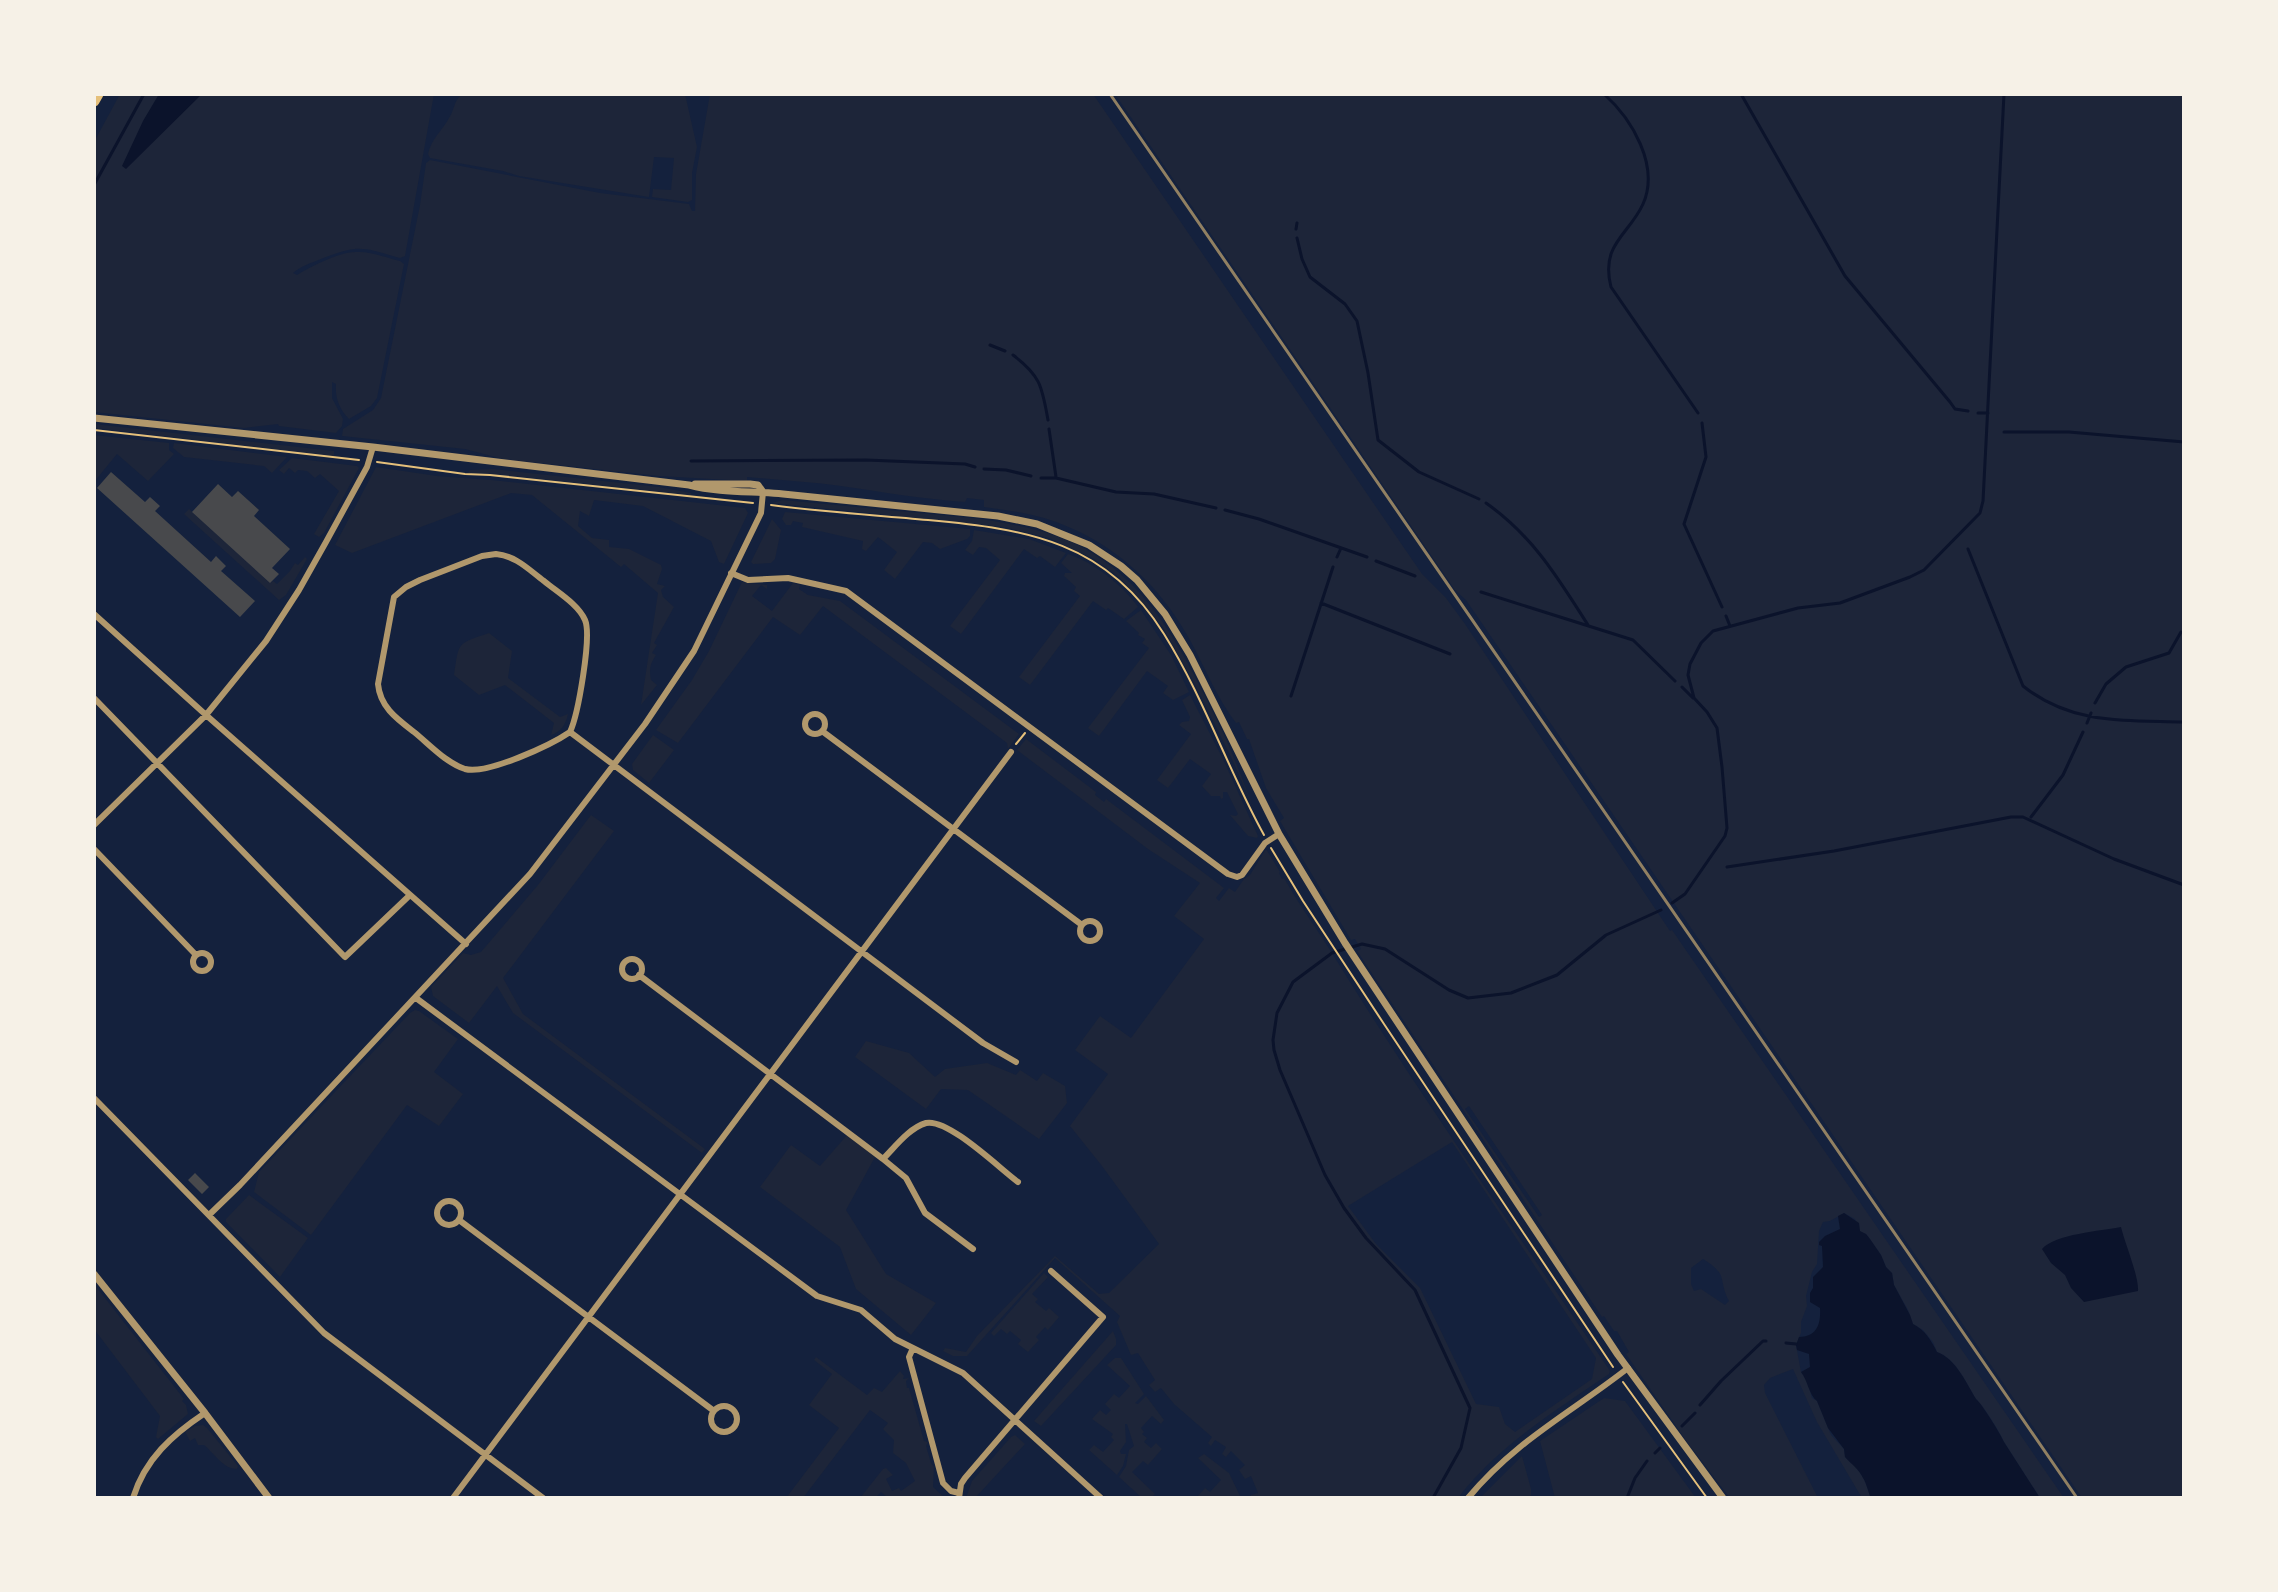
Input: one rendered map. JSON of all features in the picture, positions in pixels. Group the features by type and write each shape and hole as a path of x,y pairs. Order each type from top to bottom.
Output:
{"highway":[{"path":"94,101 98,94"}],"street":[{"path":"94,418 373,447 734,492 763,492 1016,519 1066,534 1103,553 1152,596 1178,634 1279,834 1351,953 1628,1368 1723,1498"},
{"path":"94,825 206,715 266,641 286,611 369,461 373,447"},
{"path":"209,1215 530,874 645,724 694,651 761,513 763,492"},
{"path":"507,555 520,562 574,606 584,617 587,627 576,712 570,732 547,746 493,767 466,769 453,763 391,714 379,694 378,684 394,597 413,584 482,556 507,555"},
{"path":"731,573 748,580 788,578 846,591 1228,874 1237,877 1244,874 1268,841 1279,834"},
{"path":"94,614 466,944"},
{"path":"94,698 345,957 410,895"},
{"path":"822,731 1082,925"},
{"path":"570,732 983,1043 1016,1062"},
{"path":"453,1498 1011,752"},
{"path":"94,849 196,955"},
{"path":"639,975 883,1159 906,1178 925,1213 973,1249"},
{"path":"416,998 817,1296 861,1310 888,1334 963,1373 1101,1498"},
{"path":"94,1098 324,1333 543,1498"},
{"path":"883,1159 914,1129 929,1122 940,1123 1018,1182"},
{"path":"444,1202 456,1203 461,1208 459,1220 453,1225 441,1222 437,1215 439,1207 444,1202"},
{"path":"459,1220 714,1411"},
{"path":"913,1348 909,1357 944,1486 959,1496 965,1478 1103,1317 1051,1271"},
{"path":"94,1274 269,1498"},
{"path":"1468,1498 1533,1435 1628,1368"},
{"path":"722,1406 734,1410 737,1418 732,1430 716,1430 712,1423 714,1411 722,1406"},
{"path":"133,1498 142,1474 153,1457 205,1413"}],"path":[{"path":"94,430 754,504"},
{"path":"771,505 1005,529 1072,549 1095,562 1132,592 1164,633 1268,841 1303,901 1615,1370"},
{"path":"1011,752 1029,727"},
{"path":"1622,1381 1707,1498"}],"shaded area":[{"path":"120,94 434,94 405,256 400,258 353,249 310,263 293,273 297,275 334,257 356,252 378,255 404,264 377,398 371,406 349,419 340,407 336,384 332,382 332,398 343,419 336,433 278,424 244,428 94,412 94,142"},
{"path":"159,94 202,94 126,169 122,166"},
{"path":"462,94 685,94 697,147 692,173 692,200 652,197 653,189 671,190 674,158 654,157 649,197 430,158 428,154 432,144"},
{"path":"710,94 1093,94 1422,574 1446,598 1465,624 1670,931 2064,1498 2040,1498 1960,1371 1937,1352 1923,1330 1913,1324 1894,1285 1892,1273 1881,1255 1866,1234 1860,1232 1855,1219 1844,1213 1823,1222 1819,1231 1817,1264 1812,1272 1796,1345 1801,1372 1812,1398 1817,1401 1831,1435 1844,1449 1845,1457 1864,1479 1871,1498 1862,1498 1817,1422 1793,1369 1770,1378 1764,1385 1765,1393 1818,1498 1730,1498 1626,1354 1629,1352 1617,1331 1602,1317 1357,951 1361,949 1355,939 1351,940 1280,821 1284,818 1266,788 1249,739 1223,704 1178,621 1148,582 1111,550 1068,527 1037,516 984,507 984,500 967,498 965,502 949,501 747,477 747,481 659,476 503,459 465,449 342,436 343,429 373,410 381,398 426,163 430,160 600,193 689,204 692,211 695,211 696,174","holes":["1469,1106 1542,1215 1539,1217 1465,1109","1703,1259 1720,1274 1729,1301 1725,1305 1701,1289 1694,1291 1691,1268"]},
{"path":"1115,94 2184,94 2184,1498 2082,1498"},
{"path":"94,424 334,451 334,456 94,428"},
{"path":"94,435 169,443 169,450 174,454 148,481 117,454 94,482"},
{"path":"174,443 287,457 272,473 264,466 184,457 173,448"},
{"path":"292,458 359,468 319,537 314,534 339,491 320,474 315,478 307,471 298,470 295,473 289,468 284,474 279,470"},
{"path":"376,467 745,508 748,513 724,564 719,562 711,541 643,506 594,500 589,516 580,511 578,526 592,538 609,540 609,547 629,549 661,565 657,584 665,586 661,590 663,597 674,607 654,643 657,645 652,653 656,655 650,673 651,680 657,685 641,705 658,593 532,495 511,493 352,553 335,545"},
{"path":"493,469 659,487 691,495 468,473 470,470"},
{"path":"783,500 982,519 1058,537 1104,560 1140,593 1182,652 1223,733 1259,820 1193,681 1162,626 1119,577 1094,559 1049,538 1003,527 772,503"},
{"path":"189,509 270,583 273,581 277,584 295,563 298,565 305,557 307,559 286,595 279,600 184,514"},
{"path":"785,512 970,529 970,536 940,549 932,543 923,542 895,579 884,570 897,552 878,537 866,551 862,549 863,541 802,527 803,523 793,521 791,525 786,525 782,519"},
{"path":"772,519 781,530 775,559 771,563 753,564 751,562"},
{"path":"974,530 1029,539 1066,553 1055,567 1024,549 961,634 950,626 1000,560 986,548 979,547 973,555 965,550 972,541"},
{"path":"1068,554 1107,575 1138,607 1124,619 1093,601 1030,685 1019,677 1080,596 1074,591 1076,587 1064,576 1065,573 1072,573 1061,563"},
{"path":"742,582 767,585 767,589 761,585 752,596 772,611 793,583 800,585 799,589 808,595 840,601 1019,734 1008,749 1007,743 823,606 800,635 773,617 678,743 656,730 709,651"},
{"path":"1141,610 1171,655 1189,692 1173,700 1163,693 1168,686 1147,671 1099,736 1088,728 1149,648 1142,643 1145,639 1126,621"},
{"path":"489,633 512,651 508,678 560,717 568,714 558,732 551,735 554,723 505,685 479,695 454,675 461,645"},
{"path":"1190,695 1223,759 1257,838 1248,836 1230,815 1238,814 1227,792 1223,792 1221,799 1220,796 1211,796 1202,786 1211,774 1190,759 1168,788 1157,780 1191,734 1179,725 1189,721 1182,700"},
{"path":"653,735 674,750 649,783 633,770 632,764"},
{"path":"1026,739 1096,792 1095,795 1104,802 1106,799 1224,888 1216,898 1219,901 1229,888 1235,892 1266,849 1282,879 1398,1056 1610,1371 1510,1445 1458,1498 1251,1498 1251,1495 1258,1493 1251,1476 1245,1479 1239,1470 1245,1465 1231,1451 1226,1457 1222,1454 1226,1447 1215,1440 1211,1446 1208,1443 1212,1437 1174,1404 1161,1388 1155,1392 1149,1385 1155,1380 1138,1353 1131,1355 1117,1322 1120,1316 1055,1258 967,1356 953,1356 943,1351 945,1348 966,1352 977,1336 1055,1256 1099,1294 1109,1293 1159,1244 1070,1126 1108,1074 1075,1050 1100,1016 1131,1038 1204,939 1174,916 1200,883 1148,849 1017,750","holes":["1452,1142 1596,1358 1592,1379 1515,1432 1505,1424 1499,1407 1476,1404 1420,1288 1376,1244 1348,1206"]},
{"path":"591,815 614,831 503,978 523,1014 705,1149 702,1153 513,1013 497,986 469,1023 433,996 431,987 463,953 471,955 481,952 538,885"},
{"path":"415,1010 458,1039 434,1072 463,1094 439,1126 407,1105 311,1235 254,1192 259,1172"},
{"path":"866,1041 909,1053 935,1077 945,1069 987,1063 1016,1075 1020,1070 1037,1081 1043,1073 1065,1086 1067,1103 1039,1139 968,1090 941,1089 926,1109 855,1057"},
{"path":"848,1134 875,1157 846,1210 886,1274 936,1303 911,1335 856,1289 840,1247 760,1187 791,1145 820,1166"},
{"path":"249,1195 308,1238 280,1277 226,1222"},
{"path":"1844,1213 1859,1223 1860,1231 1870,1239 1892,1273 1894,1285 1913,1324 1927,1336 1937,1352 1960,1371 2040,1498 1871,1498 1866,1483 1845,1457 1844,1449 1828,1428 1801,1372 1810,1367 1809,1354 1797,1350 1796,1345 1799,1337 1810,1335 1819,1324 1820,1308 1810,1302 1810,1293 1813,1277 1823,1267 1819,1242 1840,1229 1838,1216"},
{"path":"2121,1227 2138,1291 2084,1302 2042,1249 2067,1237"},
{"path":"1044,1273 1048,1277 1032,1294 1038,1299 1035,1302 1059,1317 1048,1330 1045,1327 1036,1337 1039,1340 1028,1352 1018,1344 1021,1340 1010,1331 1007,1334 1001,1329 994,1336 991,1333"},
{"path":"94,1284 184,1399 182,1401 188,1414 158,1439 160,1416 94,1329"},
{"path":"1113,1331 1116,1345 1041,1426 1034,1421"},
{"path":"816,1357 867,1395 874,1388 882,1392 900,1371 903,1379 909,1378 907,1388 924,1441 928,1442 926,1446 934,1467 933,1487 945,1498 888,1498 881,1492 875,1498 860,1498 886,1468 893,1475 886,1479 892,1491 899,1488 901,1491 915,1481 906,1463 893,1453 894,1440 883,1429 888,1423 870,1410 803,1498 786,1498 839,1428 809,1405 832,1374 814,1360"},
{"path":"1115,1358 1121,1358 1144,1394 1135,1403 1138,1404 1146,1396 1164,1420 1161,1424 1152,1416 1141,1428 1147,1438 1144,1442 1151,1448 1156,1443 1162,1449 1148,1465 1143,1461 1132,1472 1155,1494 1151,1498 1142,1498 1119,1477 1126,1466 1129,1450 1134,1446 1127,1424 1126,1442 1120,1451 1126,1454 1117,1475 1089,1450 1094,1445 1103,1452 1114,1440 1111,1437 1113,1434 1092,1419 1100,1410 1106,1415 1111,1410 1105,1404 1114,1394 1119,1398 1130,1386 1107,1365"},
{"path":"1604,1398 1625,1401 1696,1498 1555,1498 1540,1441"},
{"path":"203,1425 238,1466 237,1469 223,1464 204,1445 198,1445 195,1438 190,1441 185,1432"},
{"path":"1015,1435 1025,1444 975,1498 966,1498 972,1481"},
{"path":"1204,1454 1229,1473 1241,1498 1196,1498 1205,1488 1210,1492 1221,1480 1198,1458"},
{"path":"1522,1456 1531,1489 1528,1498 1480,1498"}],"building":[{"path":"111,472 145,502 150,497 160,506 155,511 211,562 216,556 226,566 221,571 255,601 240,617 97,488"},
{"path":"218,484 232,497 238,491 259,510 254,516 290,549 272,568 279,574 270,583 192,512"},
{"path":"195,1173 209,1187 202,1194 188,1180"}],"waterway":[{"path":"94,185 144,94"},
{"path":"1604,94 1633,130 1646,159 1648,174 1643,204 1609,260 1611,287 1698,413"},
{"path":"1741,94 1845,276 1955,409 1968,411"},
{"path":"1672,903 1685,894 1725,836 1727,828 1717,728 1694,698 1688,675 1701,643 1713,631 1798,608 1840,603 1910,577 1924,570 1980,513 2004,94"},
{"path":"1296,229 1297,223"},
{"path":"1297,238 1310,277 1345,304 1357,321 1378,440 1419,472 1479,499"},
{"path":"990,345 1005,351"},
{"path":"1013,355 1039,383 1048,420"},
{"path":"1978,413 1988,413"},
{"path":"1702,423 1706,457 1684,524 1722,607"},
{"path":"1049,429 1056,477"},
{"path":"2004,432 2069,432 2184,442"},
{"path":"691,461 866,460 975,467"},
{"path":"984,469 1031,476"},
{"path":"1041,478 1056,478 1116,492 1154,494 1216,508"},
{"path":"1486,503 1531,544 1588,625"},
{"path":"1225,510 1367,557"},
{"path":"1337,557 1341,548"},
{"path":"1968,549 2023,686 2060,708 2080,714 2120,720 2184,722"},
{"path":"1376,561 1415,576"},
{"path":"1291,696 1333,567"},
{"path":"1481,592 1633,640 1675,681"},
{"path":"1321,603 1450,654"},
{"path":"1726,616 1730,626"},
{"path":"2095,703 2106,684 2126,667 2169,653 2181,632"},
{"path":"1682,687 1693,698"},
{"path":"2087,723 2091,713"},
{"path":"2031,817 2063,775 2083,732"},
{"path":"1727,867 2023,817 2114,859 2184,885"},
{"path":"1433,1498 1461,1448 1470,1408 1415,1290 1366,1238 1325,1175 1274,1050 1277,1013 1293,982 1332,953 1362,944 1385,949 1449,990 1468,998 1511,993 1557,975 1606,935 1661,910"},
{"path":"1700,1405 1721,1381 1766,1341"},
{"path":"1786,1343 1796,1344"},
{"path":"1682,1426 1695,1413"},
{"path":"1655,1453 1660,1448"},
{"path":"1627,1498 1635,1478 1647,1461"}],"railway":[{"path":"1110,94 2077,1498"}]}
